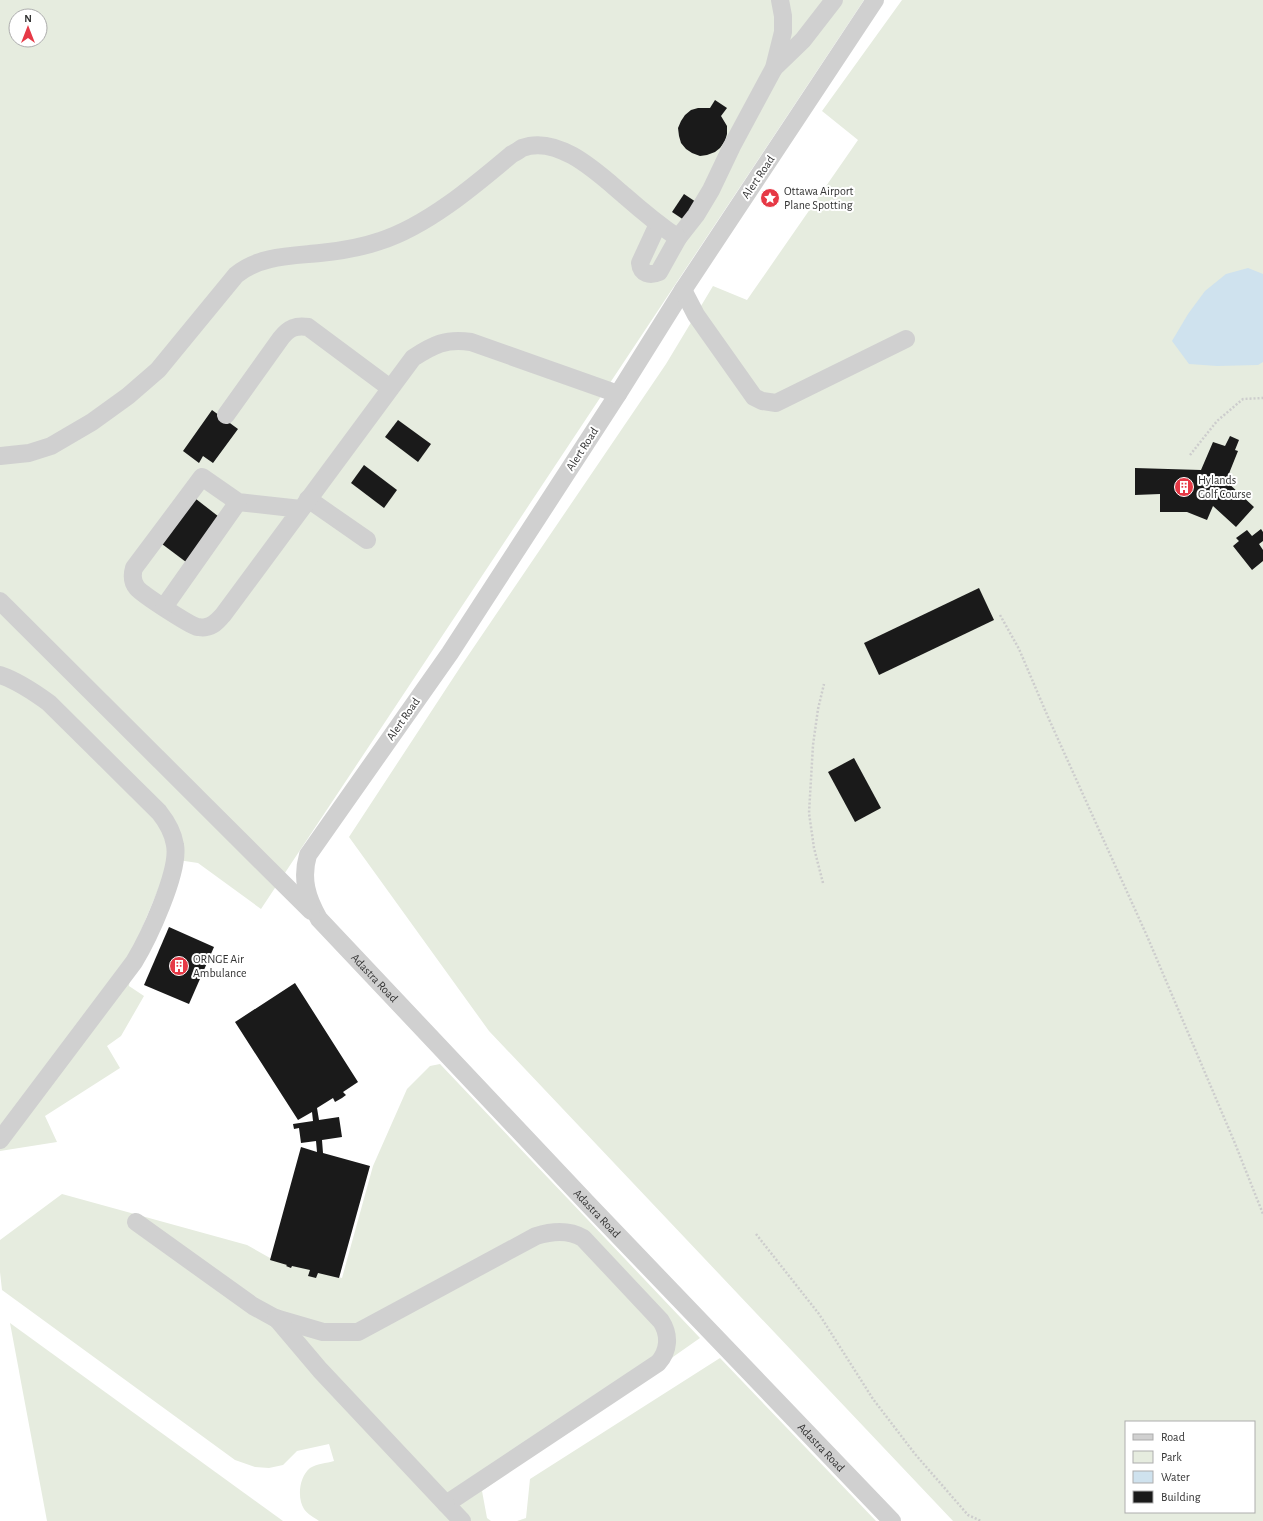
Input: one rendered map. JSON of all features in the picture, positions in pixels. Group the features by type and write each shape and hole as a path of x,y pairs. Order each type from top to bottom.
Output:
{"street":[{"path":"658,224 640,263 641,269 645,273 650,274 659,272 678,238 696,215 711,190 732,146 774,68 783,32 783,16 780,0"},
{"path":"774,68 803,40 834,0"},
{"name":"Alert Road","path":"309,901 304,876 308,855 450,653 618,394 682,290 876,0"},
{"path":"0,456 29,453 52,446 92,422 128,396 158,370 236,275 246,267 277,258 346,250 380,241 402,232 448,205 512,154 522,148 537,146 553,148 567,153 586,163 658,224 678,238"},
{"path":"682,290 696,315 754,397 762,401 776,403 906,339"},
{"path":"226,415 281,338 287,331 294,327 300,326 308,327 390,388"},
{"path":"367,540 305,504 238,502 202,477 134,568 132,578 137,588 164,607 198,627 206,627 215,624 223,615 305,504 390,388 413,358 424,350 439,343 461,341 471,342 618,394"},
{"path":"164,607 238,502"},
{"path":"0,601 319,919"},
{"path":"0,676 8,678 49,703 159,812 168,824 173,836 176,852 173,872 166,891 147,938 134,962 1,1146"},
{"name":"Adastra Road","path":"309,901 319,919 594,1210 892,1521"},
{"path":"136,1222 253,1306 275,1318 323,1332 358,1332 536,1236 546,1233 567,1232 576,1234 583,1238 661,1321 668,1334 668,1342 663,1356 658,1363 446,1504"},
{"path":"275,1318 320,1370 462,1521"}],"path":[{"path":"1190,455 1216,421 1243,399 1263,398"},
{"path":"1000,615 1019,649 1048,717 1147,936 1234,1141 1263,1214"},
{"path":"822,883 814,848 809,807 813,745 818,709 824,684"},
{"path":"756,1234 819,1314 873,1399 915,1454 968,1515 981,1521"}],"green space":[{"path":"0,0 864,0 261,909 198,863 171,859 134,947 129,986 144,996 121,1036 107,1046 120,1068 45,1116 57,1142 0,1151"},
{"name":"Hylands Golf Course","path":"902,0 1263,0 1263,1521 953,1521 489,1031 349,837 461,666 666,364 713,286 747,300 858,140 822,111"},
{"path":"440,1064 700,1338 482,1491 487,1518 491,1521 319,1521 305,1511 300,1499 300,1488 303,1477 310,1468 334,1461 329,1444 297,1451 283,1465 269,1468 255,1467 235,1460 2,1290 0,1272 0,1240 62,1194 247,1245 270,1258 342,1278 373,1166 407,1089 430,1066"},
{"path":"10,1323 283,1521 47,1521"},
{"path":"720,1358 876,1521 517,1521 526,1518 530,1479"}],"water":[{"path":"1248,268 1263,274 1263,362 1258,365 1217,366 1189,364 1172,341 1188,314 1205,291 1226,274"}],"building":[{"path":"715,100 727,108 721,116 727,126 727,134 725,141 720,148 715,152 700,156 686,149 681,143 678,128 685,115 691,110 698,108 710,108"},
{"path":"684,194 696,202 684,220 672,212"},
{"path":"212,410 238,429 213,463 203,456 199,463 183,451"},
{"path":"398,420 431,444 418,462 385,437"},
{"name":"Hylands Golf Course","path":"1230,436 1239,440 1235,450 1238,451 1226,481 1254,507 1236,527 1213,506 1207,520 1187,512 1160,512 1160,494 1135,495 1135,468 1201,470 1213,442 1225,446"},
{"path":"364,465 397,490 384,508 351,483"},
{"path":"196,499 223,520 190,565 162,544"},
{"path":"1261,529 1263,532 1263,541 1259,544 1263,550 1263,561 1252,570 1233,546 1239,541 1236,538 1247,530 1252,536"},
{"path":"979,588 994,620 879,675 864,643"},
{"path":"854,758 881,808 855,822 828,772"},
{"name":"ORNGE Air Ambulance","path":"169,927 214,947 189,1004 144,985"},
{"path":"295,983 358,1082 343,1092 346,1095 342,1098 335,1102 333,1098 317,1108 319,1120 339,1117 342,1137 322,1140 323,1153 370,1166 339,1278 318,1273 316,1278 308,1276 310,1270 292,1266 291,1268 286,1266 287,1265 270,1260 301,1147 317,1152 316,1141 301,1143 299,1128 294,1129 293,1124 313,1121 312,1112 298,1120 235,1022"}],"place":[{"name":"Ottawa Airport Plane Spotting","path":"770,198"},
{"name":"Hylands Golf Course","path":"1184,487"},
{"name":"ORNGE Air Ambulance","path":"179,966"}]}
